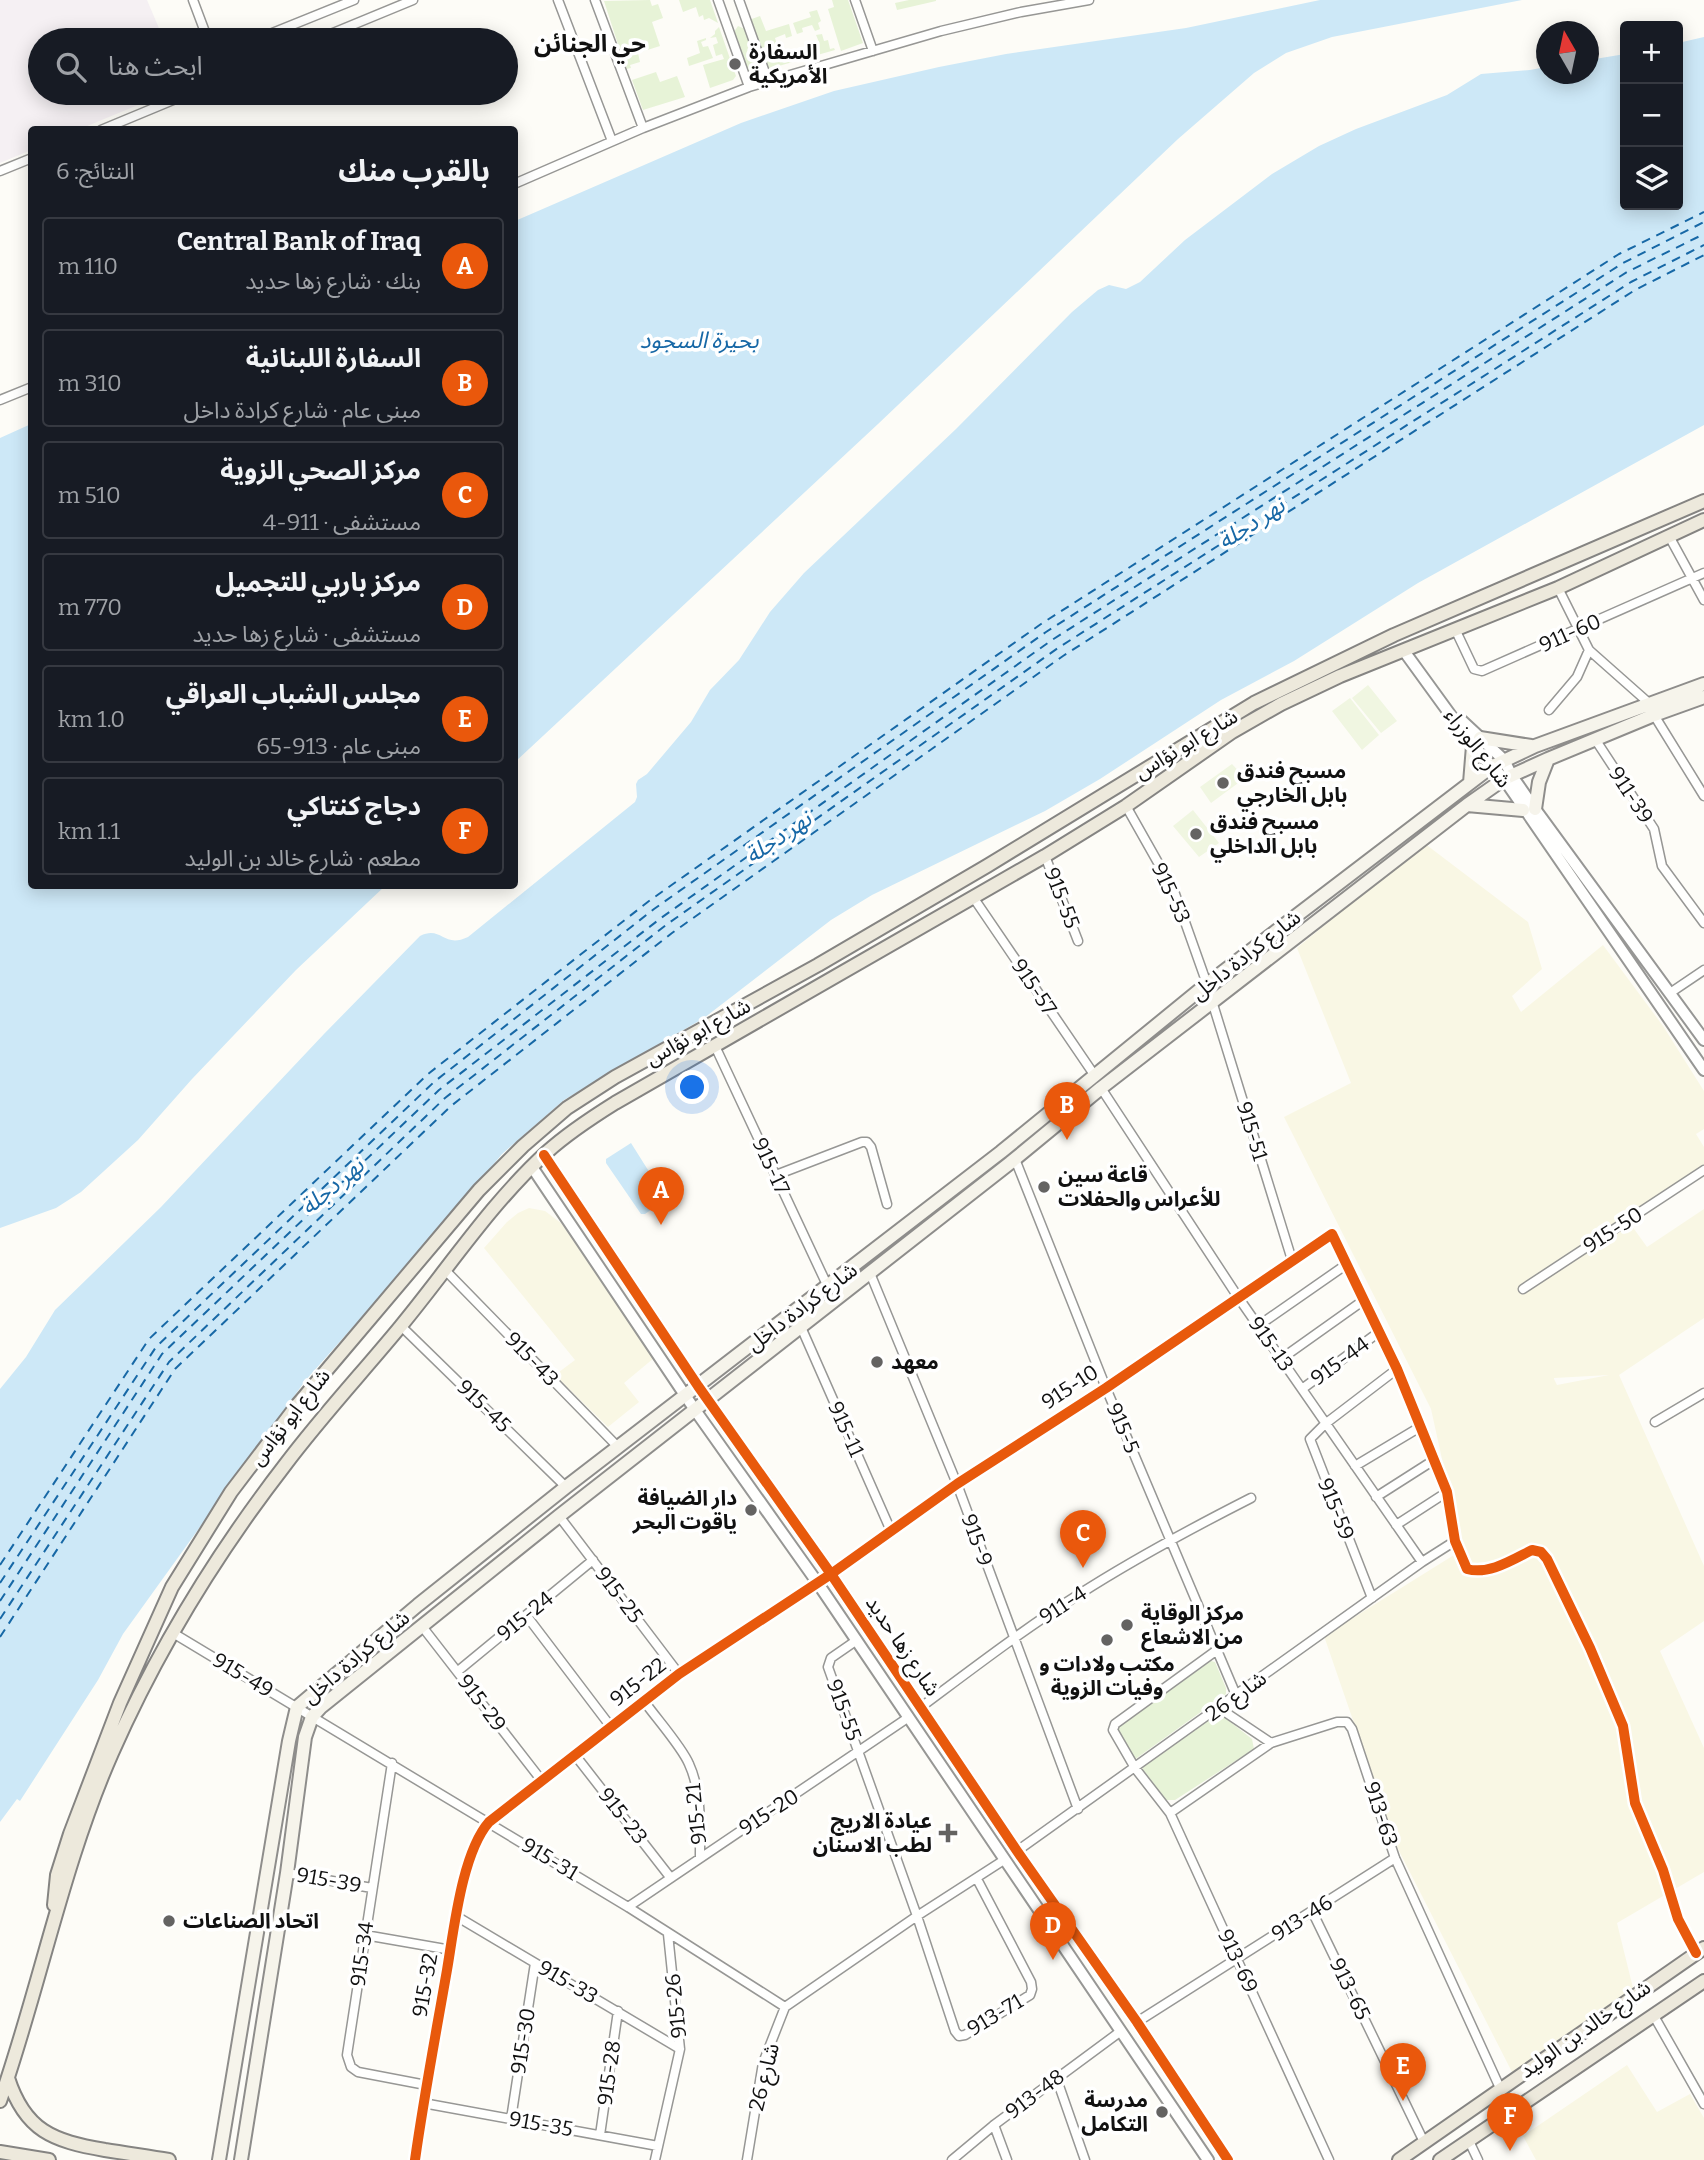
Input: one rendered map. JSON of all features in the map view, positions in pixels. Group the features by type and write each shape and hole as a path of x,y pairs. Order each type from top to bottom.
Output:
{"main road":[{"name":"شارع ابو نؤاس","path":"52,1929 57,1875 120,1703 172,1587 231,1492 298,1404 479,1190 566,1108 615,1077 807,971 987,866 1254,703 1394,635 1704,501"},
{"name":"شارع ابو نؤاس","path":"0,2101 77,1849 111,1755 173,1633 225,1550 283,1467 445,1270 544,1155 586,1121 1045,856 1126,806 1255,718 1310,690 1558,588 1704,520"},
{"name":"شارع كرادة داخل","path":"219,2160 289,1741 297,1707 418,1605 685,1395 1001,1152 1212,1001 1467,804 1508,778 1595,739 1704,684"},
{"name":"شارع كرادة داخل","path":"241,2160 287,1873 305,1737 312,1717 333,1696 1013,1161 1207,984 1491,767 1535,746 1704,697"},
{"path":"1470,783 1477,742 1535,746"},
{"path":"1467,804 1529,810 1548,759"},
{"path":"1001,1152 1013,1161"},
{"path":"854,1267 867,1276"},
{"name":"شارع خالد بن الوليد","path":"1399,2160 1700,1950"},
{"name":"شارع خالد بن الوليد","path":"1440,2160 1704,1980"},
{"path":"8,2077 19,2107 34,2124 49,2135 75,2145 169,2160"},
{"path":"0,2152 49,2160"}],"street":[{"path":"193,0 204,28"},
{"path":"284,28 352,0"},
{"path":"345,28 413,0"},
{"path":"558,0 612,141"},
{"path":"595,0 643,128"},
{"path":"718,0 749,87"},
{"path":"739,0 768,81"},
{"path":"855,0 873,51"},
{"path":"518,182 643,128 749,87 1021,12 1089,0"},
{"path":"727,24 745,18"},
{"path":"111,126 161,105"},
{"path":"0,172 28,160"},
{"path":"0,400 28,389"},
{"path":"1669,536 1704,600"},
{"name":"911-60","path":"1456,631 1472,667 1479,672 1704,573"},
{"path":"1558,588 1590,650 1652,710 1704,796"},
{"path":"1549,710 1577,677 1590,650"},
{"name":"شارع الوزراء","path":"1405,651 1442,703 1477,742 1491,767 1508,778"},
{"name":"911-39","path":"1595,739 1654,829 1661,866 1704,923"},
{"name":"شارع الوزراء","path":"1477,742 1504,760 1508,778 1704,1070"},
{"name":"915-53","path":"1126,806 1174,891 1207,984"},
{"name":"شارع الوزراء","path":"1529,810 1704,1040"},
{"name":"915-55","path":"1045,856 1078,941"},
{"name":"915-57","path":"973,897 1098,1082"},
{"path":"1670,993 1704,970"},
{"name":"915-51","path":"1212,1001 1292,1260"},
{"name":"915-17","path":"715,1046 828,1287"},
{"name":"915-13","path":"1098,1082 1238,1297 1422,1562"},
{"path":"776,1175 867,1142 887,1204"},
{"name":"شارع زها حديد","path":"544,1155 698,1386 831,1574 1228,2160"},
{"name":"915-5","path":"1013,1161 1105,1388 1236,1695"},
{"name":"شارع زها حديد","path":"532,1167 695,1410 857,1640 1208,2160"},
{"name":"915-50","path":"1523,1289 1704,1170"},
{"name":"915-10","path":"831,1574 957,1484 1105,1388 1332,1234 1346,1264"},
{"path":"1258,1326 1346,1264 1396,1369 1447,1492 1455,1541 1467,1569 1477,1572 1496,1567 1532,1550 1541,1552 1548,1559 1623,1726 1635,1803 1663,1870 1678,1919 1700,1950"},
{"name":"915-43","path":"445,1270 618,1447"},
{"name":"915-9","path":"867,1276 957,1484 1078,1809"},
{"path":"1281,1359 1364,1300"},
{"name":"915-45","path":"401,1326 566,1487"},
{"name":"915-11","path":"801,1327 891,1531"},
{"name":"915-44","path":"1302,1389 1379,1332"},
{"path":"1325,1424 1396,1369"},
{"path":"1655,1422 1704,1393"},
{"name":"915-59","path":"1325,1424 1313,1434 1310,1444 1372,1598"},
{"path":"1355,1466 1420,1427"},
{"path":"1376,1497 1434,1460"},
{"path":"1396,1525 1447,1492"},
{"name":"911-4","path":"921,1707 1013,1638 1079,1594 1170,1539 1251,1498"},
{"name":"915-25","path":"559,1516 679,1674"},
{"name":"شارع 26","path":"1017,1851 1455,1541"},
{"name":"915-24","path":"458,1671 593,1560"},
{"path":"817,1582 831,1574"},
{"name":"915-22","path":"489,1822 679,1674 817,1582"},
{"path":"526,1615 611,1727"},
{"name":"915-29","path":"421,1625 542,1781"},
{"name":"915-49","path":"173,1633 312,1717"},
{"name":"915-55","path":"857,1640 828,1662 859,1753"},
{"name":"913-69","path":"1217,1650 1115,1724 1113,1730 1135,1768 1170,1812 1329,2160"},
{"name":"915-21","path":"644,1702 689,1764 697,1800 700,1857"},
{"path":"1219,1708 1271,1743"},
{"name":"915-31","path":"312,1717 628,1907 785,2007"},
{"name":"915-20","path":"628,1907 909,1717"},
{"name":"913-63","path":"1170,1812 1271,1743 1337,1722 1347,1722 1353,1728 1395,1858 1500,2088"},
{"path":"859,1753 917,1916"},
{"name":"915-23","path":"575,1755 670,1877"},
{"name":"915-34","path":"392,1763 347,2055 351,2067 358,2072 426,2085"},
{"name":"915-32","path":"415,2160 456,1916 473,1848 489,1822"},
{"name":"913-46","path":"1137,2022 1395,1858"},
{"path":"785,2007 1004,1860"},
{"name":"915-39","path":"287,1873 372,1888"},
{"name":"913-71","path":"917,1916 955,2031 959,2036 965,2035 1030,1995 1032,1989 1031,1982 977,1879"},
{"name":"913-65","path":"1312,1911 1424,2141"},
{"name":"915-33","path":"456,1916 680,2049"},
{"name":"915-26","path":"655,2160 680,2049 668,1934"},
{"path":"365,1935 451,1950"},
{"name":"915-30","path":"512,2119 535,1963"},
{"name":"شارع 26","path":"747,2160 763,2063 785,2007"},
{"name":"915-28","path":"600,2135 618,2011"},
{"path":"1654,2015 1704,2104"},
{"name":"913-48","path":"952,2160 1056,2077 1121,2031"},
{"path":"1056,2077 1086,2160"},
{"name":"915-35","path":"423,2103 658,2146"},
{"path":"994,2125 1007,2160"},
{"path":"1469,2141 1478,2160"}],"shaded area":[{"path":"0,0 147,0 159,28 28,28 28,105 138,105 87,126 28,126 28,151 0,163"},
{"path":"1424,843 1528,922 1542,969 1512,996 1521,1012 1603,945 1663,1026 1704,1091 1704,1129 1696,1134 1704,1147 1704,1170 1624,1215 1647,1247 1704,1209 1704,1318 1619,1375 1704,1566 1704,1621 1660,1651 1704,1748 1704,1872 1617,1923 1633,1988 1512,2072 1396,1845 1324,1636 1462,1550 1431,1409 1284,1117 1351,1083 1297,948","holes":["1609,1375 1557,1385 1554,1378"]},
{"path":"529,1208 545,1211 561,1223 654,1358 624,1383 639,1402 608,1427 555,1375 575,1360 484,1248 507,1222"},
{"path":"1627,2065 1657,2112 1690,2094 1704,2118 1704,2160 1536,2160 1523,2136"}],"green space":[{"path":"650,0 652,6 658,4 663,18 652,22 660,46 638,53 640,62 626,69 604,1"},
{"path":"679,0 710,0 718,23 709,18 704,20 703,15 699,17 696,7 683,12"},
{"path":"832,0 848,0 863,43 841,51 828,9 834,7"},
{"path":"909,0 936,1 897,10 895,3"},
{"path":"817,10 821,21 818,23 820,29 815,31 812,25 802,28 803,32 797,34 793,23 811,17 809,12"},
{"path":"760,16 766,31 789,24 792,36 786,38 785,34 775,38 780,55 786,53 788,58 814,50 813,44 819,42 816,35 822,34 824,41 828,40 830,49 835,50 768,69 749,20"},
{"path":"738,26 745,29 759,69 755,75 748,72 734,32"},
{"path":"719,27 736,76 733,80 710,88 703,65 724,59 722,54 716,56 713,45 718,43 716,37 710,38"},
{"path":"706,38 701,42 703,47 708,46 713,58 689,66 687,58 700,53 697,41"},
{"path":"656,72 660,82 677,76 685,97 643,110 632,80"},
{"path":"1368,685 1397,721 1381,733 1352,698"},
{"path":"1350,698 1379,735 1362,750 1332,711"},
{"name":"مسبح فندق بابل الخارجي","path":"1232,764 1245,778 1211,803 1200,787"},
{"name":"مسبح فندق بابل الداخلي","path":"1193,810 1219,843 1199,857 1173,826"},
{"path":"1211,1661 1215,1662 1226,1694 1134,1760 1117,1729 1120,1725"},
{"path":"1219,1713 1252,1739 1254,1749 1175,1800 1166,1800 1142,1768"}],"water":[{"name":"بحيرة السجود","path":"1320,0 1522,0 1332,37 1286,53 1254,73 1178,139 878,424 518,759 518,220 741,123 834,91 1006,54 1186,28"},
{"name":"نهر دجلة","path":"1704,37 1704,425 1418,583 1294,661 1221,700 1100,779 1045,811 872,895 831,920 704,1018 564,1100 502,1154 452,1215 305,1381 123,1634 98,1680 20,1801 17,1799 0,1822 0,1389 26,1357 55,1310 161,1207 420,936 433,933 453,940 468,937 635,802 638,780 647,774 691,722 710,690 739,660 770,612 804,573 956,429 1072,312 1098,290 1109,285 1126,289 1140,282 1185,240 1272,174 1319,146 1356,129 1447,95 1481,74 1536,69 1536,84 1599,84 1599,58 1620,55 1620,210 1683,210 1683,42"},
{"path":"28,425 28,889 382,889 296,970 138,1140 81,1192 56,1208 0,1228 0,438"},
{"path":"631,1143 665,1197 665,1200 645,1214 641,1214 606,1163 606,1159"}],"ferry route":[{"path":"0,1565 149,1339 428,1074 649,901 1041,624 1619,254 1704,212"},
{"path":"0,1583 156,1347 434,1082 654,909 1046,632 1623,263 1704,222"},
{"path":"0,1601 162,1354 439,1090 661,918 1052,640 1627,272 1704,234"},
{"path":"0,1619 169,1362 445,1098 666,925 1058,648 1631,282 1704,245"},
{"path":"0,1637 175,1369 451,1106 672,933 1063,656 1635,290 1704,255"}],"cycle path":[{"path":"544,1155 698,1386 831,1574 1228,2160"},
{"path":"415,2160 456,1913 472,1852 489,1822 679,1674 831,1574 957,1484 1106,1388 1332,1234 1397,1369 1447,1492 1455,1541 1467,1569 1492,1568 1532,1550 1541,1552 1547,1559 1590,1648 1623,1726 1635,1803 1663,1870 1678,1919 1696,1953"}],"place":[{"name":"السفارة الأمريكية","path":"735,64"},
{"name":"مسبح فندق بابل الخارجي","path":"1223,783"},
{"name":"مسبح فندق بابل الداخلي","path":"1196,834"},
{"name":"السفارة اللبنانية","path":"1067,1140"},
{"name":"قاعة سين للأعراس والحفلات","path":"1044,1187"},
{"name":"Central Bank of Iraq","path":"661,1225"},
{"name":"معهد","path":"877,1362"},
{"name":"دار الضيافة ياقوت البحر","path":"751,1510"},
{"name":"مركز الصحي الزوية","path":"1083,1568"},
{"name":"مركز الوقاية من الاشعاع","path":"1127,1625"},
{"name":"مكتب ولادات و وفيات الزوية","path":"1107,1640"},
{"name":"عيادة الاريج لطب الاسنان","path":"948,1833"},
{"name":"اتحاد الصناعات","path":"169,1921"},
{"name":"مركز باربي للتجميل","path":"1053,1960"},
{"name":"مجلس الشباب العراقي","path":"1403,2101"},
{"name":"مدرسة التكامل","path":"1162,2112"},
{"name":"دجاج كنتاكي","path":"1510,2151"}],"district":[{"name":"حي الجنائن","path":"590,44"}]}
